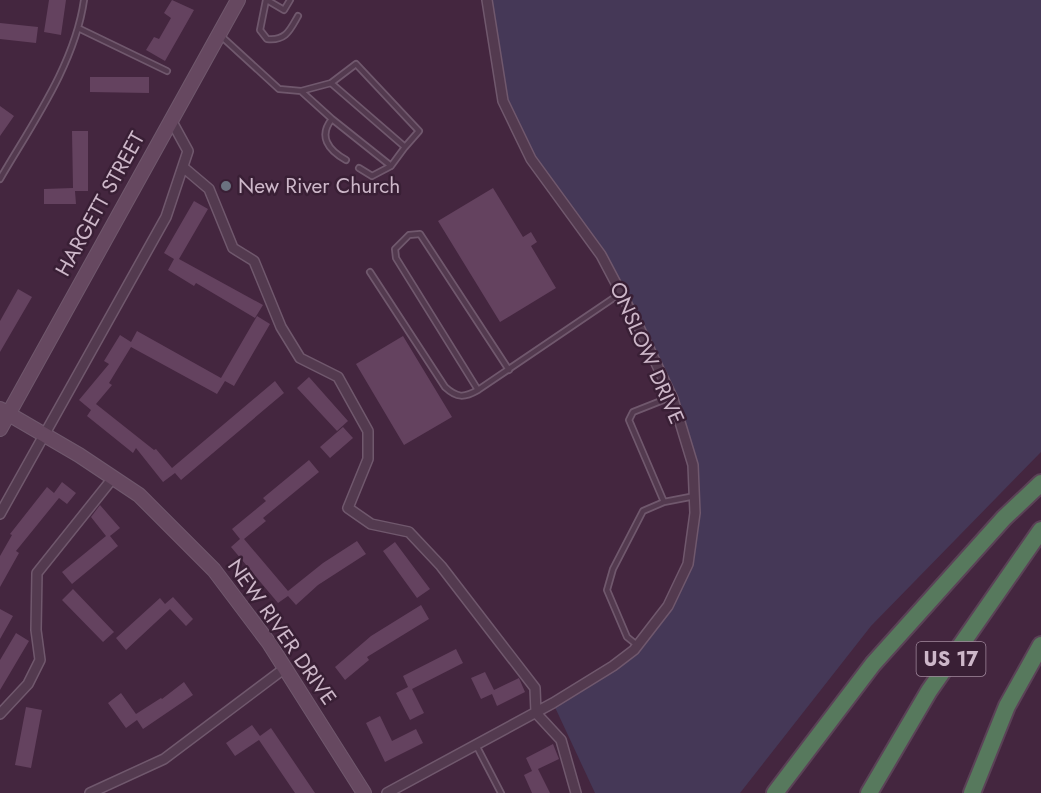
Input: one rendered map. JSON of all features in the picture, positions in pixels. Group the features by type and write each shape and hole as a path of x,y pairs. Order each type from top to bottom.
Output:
{"highway":[{"path":"775,793 873,664 1004,518 1041,483"},
{"name":"US 17","path":"869,793 929,691 1041,530"},
{"path":"972,793 1007,706 1041,645"}],"street":[{"name":"HARGETT STREET","path":"0,429 4,411 237,0"},
{"name":"ONSLOW DRIVE","path":"387,793 536,712 613,666 637,645 668,606 688,564 695,513 693,465 671,397 601,255 531,159 503,101 487,0"},
{"path":"0,514 166,217 188,151 171,120"},
{"path":"183,167 208,189 233,248 254,261 281,327 300,358 338,377 368,432 368,459 348,507 371,524 409,531 441,566 535,688 536,712 561,740 576,793"},
{"name":"NEW RIVER DRIVE","path":"4,411 139,495 214,570 285,668 364,793"},
{"path":"0,714 28,684 40,660 36,630 37,573 113,478"},
{"path":"90,793 164,759 285,668"}],"lane":[{"path":"0,178 60,70 78,28 84,0"},
{"path":"290,0 284,10 266,0 260,30 267,39 276,40 286,36 298,16"},
{"path":"78,28 167,71"},
{"path":"218,34 279,88 301,91 331,83 356,63 419,131 391,166 372,176 359,168"},
{"path":"331,83 405,147"},
{"path":"301,91 391,166"},
{"path":"332,119 324,129 324,137 333,152 346,160"},
{"path":"478,390 396,258 395,249 409,235 416,232 420,234 508,370"},
{"path":"370,272 445,387 454,395 461,397 478,390 621,293"},
{"path":"664,502 629,420 633,412 671,397"},
{"path":"637,645 627,637 607,590 613,569 643,512 664,502 694,496"},
{"path":"476,745 501,793"}],"shaded area":[{"path":"487,0 1041,0 1041,452 871,626 740,793 595,793 553,703 613,666 646,635 688,564 695,513 693,465 673,399 601,255 531,159 503,101"}],"building":[{"path":"49,0 66,0 61,35 44,32"},
{"path":"172,0 194,10 165,61 146,50 154,37 159,39 171,18 164,13"},
{"path":"0,23 38,27 36,43 0,39"},
{"path":"90,77 149,77 149,93 90,92"},
{"path":"0,106 14,116 0,136"},
{"path":"72,131 88,131 88,191 75,191 76,204 44,204 44,189 73,188"},
{"path":"493,188 523,237 531,232 537,242 531,246 556,288 500,322 438,221"},
{"path":"194,201 208,209 179,259 263,305 255,318 196,283 194,286 168,270 174,259 164,253"},
{"path":"18,289 32,297 0,352 0,321"},
{"path":"257,316 270,324 234,386 225,381 217,394 131,347 109,383 112,385 96,404 154,450 156,449 172,468 275,381 284,393 181,480 175,473 163,482 136,448 133,453 87,416 91,410 79,400 109,364 104,361 120,335 131,342 137,331 221,378"},
{"path":"403,336 452,417 404,445 356,364"},
{"path":"309,377 348,421 337,431 297,388"},
{"path":"343,427 353,438 330,458 320,447"},
{"path":"309,460 319,472 263,518 266,521 244,539 288,591 323,563 357,541 366,554 318,585 296,605 288,596 278,603 231,547 240,539 232,529 266,501 263,498"},
{"path":"62,482 76,493 67,504 59,498 16,551 19,553 0,587 0,556 12,535 10,534 47,487 54,493"},
{"path":"100,505 120,528 110,536 118,546 72,584 62,572 106,536 91,517"},
{"path":"395,542 430,589 417,598 383,551"},
{"path":"73,589 114,632 103,642 62,600"},
{"path":"173,597 193,619 186,626 170,609 126,650 116,638 160,598 165,604"},
{"path":"421,605 429,619 367,657 369,660 345,680 335,667 371,636"},
{"path":"0,609 13,616 0,639"},
{"path":"16,633 29,641 0,690 0,660"},
{"path":"456,649 463,663 412,689 424,713 410,720 396,693 408,687 403,676"},
{"path":"485,672 494,690 519,678 525,692 497,706 492,694 481,699 471,678"},
{"path":"184,682 193,695 143,729 137,720 126,728 108,703 121,693 136,714 162,699"},
{"path":"26,707 42,710 31,768 15,765"},
{"path":"380,716 392,741 416,729 423,743 385,762 366,723"},
{"path":"252,725 260,736 271,728 315,793 295,793 259,740 235,756 226,743"},
{"path":"553,744 559,759 538,769 550,793 532,793 524,775 532,771 526,758"}],"place":[{"name":"New River Church","path":"226,186"}]}
